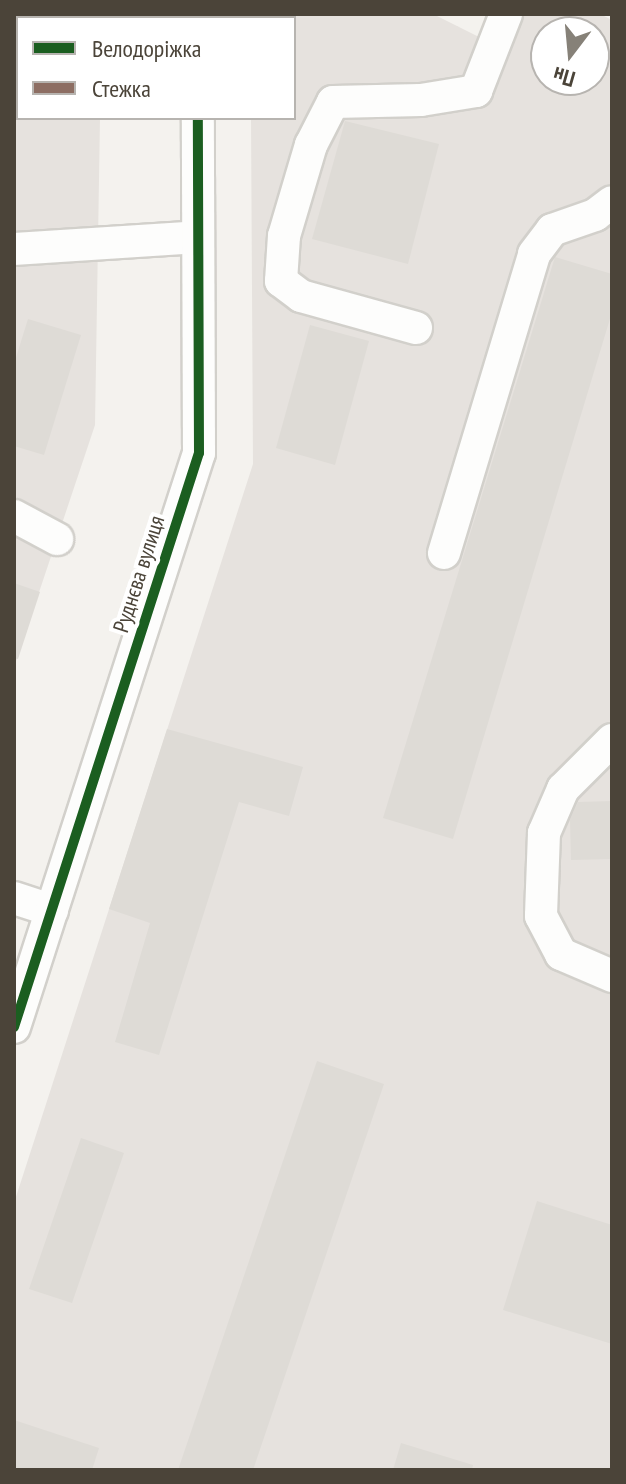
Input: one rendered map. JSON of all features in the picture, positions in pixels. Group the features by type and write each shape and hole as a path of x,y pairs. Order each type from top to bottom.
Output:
{"street":[{"path":"416,328 301,296 281,281 284,236 306,160 333,102 421,100 476,91 506,14"},
{"name":"Руднєва вулиця","path":"14,1027 199,453 198,120"},
{"path":"444,553 534,254 552,230 595,215 612,202"},
{"path":"14,249 198,237"},
{"path":"14,516 57,539"},
{"path":"612,740 563,789 544,833 541,916 561,954 612,976"},
{"path":"14,898 52,910"}],"shaded area":[{"path":"251,14 433,14 507,51 525,14 600,14 604,16 530,16 530,96 610,96 612,20 612,1470 14,1470 14,1203 253,464 251,120 296,120 296,16"},
{"path":"14,117 16,120 100,120 95,425 14,667"}],"building":[{"path":"345,121 439,144 408,264 312,239"},
{"path":"555,257 612,274 612,312 453,839 383,818"},
{"path":"28,319 81,335 44,455 14,446 14,364"},
{"path":"310,325 369,341 335,465 276,448"},
{"path":"14,583 40,592 18,659 14,658"},
{"path":"167,729 303,767 289,816 239,802 159,1055 115,1042 150,923 109,909"},
{"path":"612,801 612,859 571,860 570,820 578,802"},
{"path":"317,1061 384,1084 253,1470 178,1470"},
{"path":"81,1138 124,1153 72,1303 29,1289"},
{"path":"537,1201 612,1225 612,1344 503,1310"},
{"path":"14,1420 99,1448 92,1470 14,1470"},
{"path":"401,1443 473,1465 472,1470 393,1470"}],"cycle path":[{"path":"14,1027 199,453 198,120"}]}
